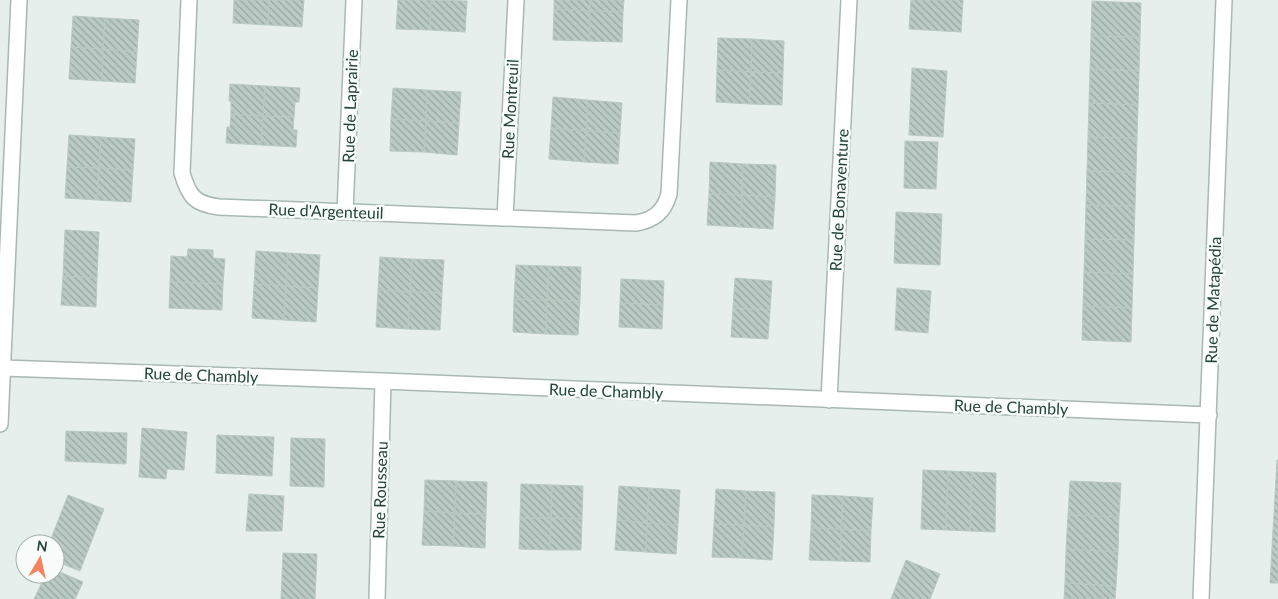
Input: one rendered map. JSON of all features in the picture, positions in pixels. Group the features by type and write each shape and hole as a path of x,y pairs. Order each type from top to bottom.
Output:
{"street":[{"path":"0,424 19,0"},
{"name":"Rue d'Argenteuil","path":"188,0 182,173 185,185 191,196 204,205 636,223 648,221 658,213 666,204 669,194 679,0"},
{"name":"Rue de Laprairie","path":"346,212 354,0"},
{"name":"Rue Montreuil","path":"505,218 516,0"},
{"name":"Rue de Bonaventure","path":"829,400 849,0"},
{"name":"Rue de Matapédia","path":"1201,599 1224,0"},
{"name":"Rue de Chambly","path":"3,368 383,381 1209,415"},
{"name":"Rue Rousseau","path":"377,599 383,381"}],"building":[{"path":"234,0 269,0 268,25 233,23"},
{"path":"269,0 304,0 302,27 268,25"},
{"path":"398,0 431,0 430,30 396,29"},
{"path":"431,0 467,1 465,32 430,30"},
{"path":"554,0 590,0 590,11 554,9"},
{"path":"590,0 624,0 623,12 590,11"},
{"path":"911,0 963,0 961,32 909,29"},
{"path":"1092,1 1141,3 1140,37 1091,36"},
{"path":"554,9 590,11 589,41 553,40"},
{"path":"590,11 623,12 622,42 589,41"},
{"path":"73,16 105,18 103,49 71,47"},
{"path":"105,18 139,20 137,52 103,49"},
{"path":"1091,36 1140,37 1139,71 1090,69"},
{"path":"718,38 752,39 751,72 717,70"},
{"path":"752,39 784,41 783,73 751,72"},
{"path":"71,47 103,49 102,81 69,79"},
{"path":"103,49 137,52 135,83 102,81"},
{"path":"912,68 947,71 943,137 909,135"},
{"path":"1090,69 1139,71 1138,105 1089,103"},
{"path":"717,70 751,72 749,104 716,102"},
{"path":"751,72 783,73 782,105 749,104"},
{"path":"230,84 265,86 263,116 231,114 231,101 229,101"},
{"path":"265,86 300,88 299,102 295,102 294,117 263,116"},
{"path":"393,88 427,90 426,121 391,119"},
{"path":"427,90 461,92 459,123 426,121"},
{"path":"553,97 588,100 586,131 551,128"},
{"path":"588,100 622,103 620,133 586,131"},
{"path":"1089,103 1138,105 1137,138 1088,137"},
{"path":"231,114 263,116 261,145 226,143 227,127 230,127"},
{"path":"263,116 294,117 293,130 297,130 296,147 261,145"},
{"path":"391,119 426,121 424,152 390,151"},
{"path":"426,121 459,123 457,155 424,152"},
{"path":"551,128 586,131 584,162 549,159"},
{"path":"586,131 620,133 618,164 584,162"},
{"path":"69,135 101,137 99,168 67,167"},
{"path":"101,137 135,139 133,170 99,168"},
{"path":"1088,137 1137,138 1136,172 1087,171"},
{"path":"905,141 938,142 936,189 904,188"},
{"path":"710,162 743,164 742,195 709,194"},
{"path":"743,164 776,165 775,197 742,195"},
{"path":"67,167 99,168 97,200 65,198"},
{"path":"99,168 133,170 131,202 97,200"},
{"path":"1087,171 1136,172 1135,206 1086,205"},
{"path":"709,194 742,195 740,227 707,225"},
{"path":"742,195 775,197 773,229 740,227"},
{"path":"1086,205 1135,206 1134,240 1085,239"},
{"path":"896,212 942,214 940,265 894,263"},
{"path":"65,230 99,232 97,278 63,276"},
{"path":"1085,239 1134,240 1133,274 1084,272"},
{"path":"188,249 213,250 213,258 225,259 223,284 170,282 171,256 187,257"},
{"path":"256,251 288,253 286,286 254,284"},
{"path":"288,253 320,255 318,288 286,286"},
{"path":"380,257 412,259 410,292 378,290"},
{"path":"412,259 444,260 442,293 410,292"},
{"path":"516,265 549,266 547,300 514,299"},
{"path":"549,266 581,267 580,301 547,300"},
{"path":"1084,272 1133,274 1132,308 1083,306"},
{"path":"63,276 97,278 96,307 61,305"},
{"path":"735,278 772,281 770,310 733,308"},
{"path":"621,279 664,281 663,305 620,303"},
{"path":"170,282 223,284 222,310 169,308"},
{"path":"254,284 286,286 284,320 252,318"},
{"path":"286,286 318,288 316,322 284,320"},
{"path":"897,288 931,291 928,333 895,330"},
{"path":"378,290 410,292 408,329 376,327"},
{"path":"410,292 442,293 440,330 408,329"},
{"path":"514,299 547,300 546,334 513,332"},
{"path":"547,300 580,301 578,335 546,334"},
{"path":"620,303 663,305 662,329 619,327"},
{"path":"1083,306 1132,308 1131,342 1082,340"},
{"path":"733,308 770,310 768,339 731,337"},
{"path":"142,428 187,432 184,470 167,469 166,479 139,477"},
{"path":"66,431 127,433 126,464 65,461"},
{"path":"217,435 274,437 272,476 216,473"},
{"path":"291,438 325,439 324,487 290,486"},
{"path":"1277,460 1278,583 1270,583"},
{"path":"923,470 948,471 946,530 921,529"},
{"path":"948,471 972,472 970,531 946,530"},
{"path":"972,472 996,473 995,532 970,531"},
{"path":"425,480 456,481 455,513 424,511"},
{"path":"456,481 487,482 486,514 455,513"},
{"path":"1070,481 1121,483 1119,517 1068,515"},
{"path":"521,484 552,485 551,518 520,518"},
{"path":"552,485 583,486 582,519 551,518"},
{"path":"619,486 649,488 647,523 617,520"},
{"path":"649,488 680,490 678,525 647,523"},
{"path":"716,489 746,491 744,525 714,524"},
{"path":"746,491 775,492 774,527 744,525"},
{"path":"249,494 284,496 282,531 246,531"},
{"path":"68,495 104,509 80,571 65,565 65,534 53,534"},
{"path":"812,495 843,496 841,529 811,528"},
{"path":"843,496 873,498 871,531 841,529"},
{"path":"424,511 455,513 453,546 422,545"},
{"path":"455,513 486,514 485,548 453,546"},
{"path":"1068,515 1119,517 1118,552 1066,549"},
{"path":"520,518 551,518 550,550 519,549"},
{"path":"551,518 582,519 581,550 550,550"},
{"path":"617,520 647,523 646,552 615,550"},
{"path":"647,523 678,525 676,554 646,552"},
{"path":"714,524 744,525 742,558 712,557"},
{"path":"744,525 774,527 772,560 742,558"},
{"path":"811,528 841,529 840,561 809,560"},
{"path":"841,529 871,531 870,562 840,561"},
{"path":"1066,549 1118,552 1116,586 1065,583"},
{"path":"283,553 317,554 315,599 281,599"},
{"path":"906,560 940,574 930,599 891,599"},
{"path":"65,574 83,582 75,599 34,599 41,584 65,584"},
{"path":"1065,583 1116,586 1115,599 1064,599"}]}
